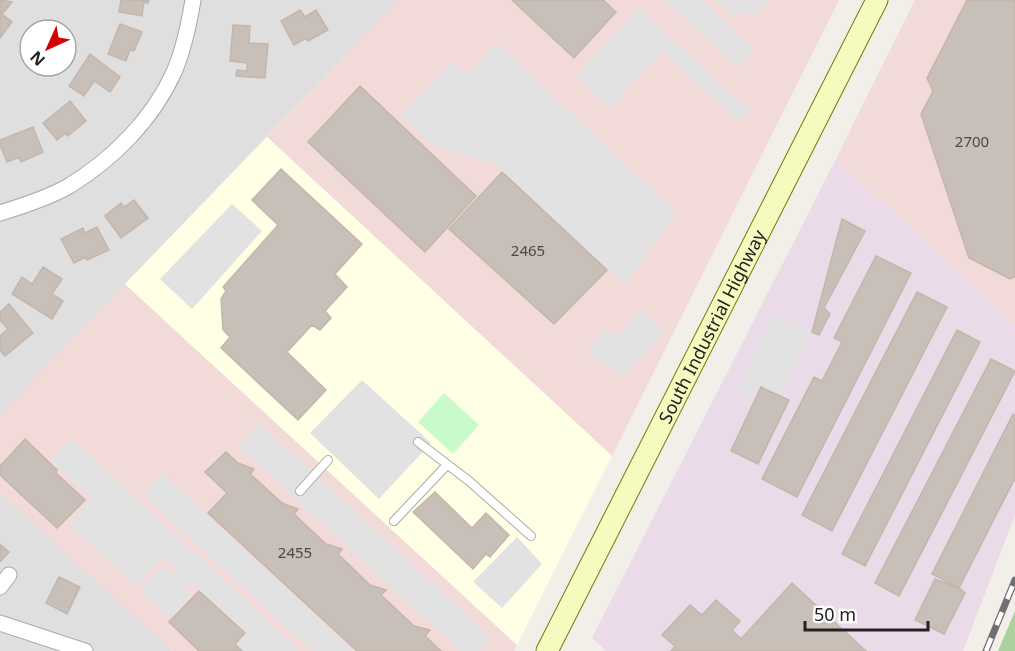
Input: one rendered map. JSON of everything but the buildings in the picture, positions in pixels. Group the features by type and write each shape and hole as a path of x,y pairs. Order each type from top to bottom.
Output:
{"street":[{"path":"0,213 24,206 68,187 112,155 161,97 175,70 189,23 193,0"},
{"name":"South Industrial Highway","path":"548,651 877,0"},
{"path":"0,623 85,651"}],"lane":[{"path":"418,442 469,481 531,536"},
{"path":"300,490 328,460"},
{"path":"394,521 447,465"}],"shaded area":[{"path":"0,0 398,0 0,414"},
{"path":"398,0 839,0 612,456 267,137"},
{"path":"665,0 702,0 754,50 737,67"},
{"path":"716,0 769,0 752,19 742,10 733,17"},
{"path":"915,0 1015,0 1015,324 836,159"},
{"path":"639,8 750,111 739,122 662,52 610,108 575,77"},
{"path":"497,43 676,212 625,285 497,165 433,146 400,114 452,61 468,74"},
{"path":"267,137 612,456 517,645 125,284"},
{"path":"836,159 1015,324 1015,515 963,651 606,651 592,638"},
{"path":"232,204 262,231 192,309 160,279"},
{"path":"125,284 517,645 514,651 172,651 0,493 0,414"},
{"path":"642,309 664,331 624,376 586,353 607,328 617,336"},
{"path":"773,313 812,332 779,396 759,386 752,399 737,390"},
{"path":"362,380 431,443 379,499 310,433"},
{"path":"259,423 492,639 480,651 460,651 238,446"},
{"path":"72,439 300,651 242,651 235,644 245,633 188,583 186,589 192,595 171,619 140,590 163,566 171,574 175,574 177,570 163,557 136,586 69,524 91,499 50,461"},
{"path":"163,474 354,651 312,651 143,495"},
{"path":"0,493 172,651 0,651"},
{"path":"517,537 542,564 502,608 473,582"}],"green space":[{"path":"444,393 479,425 453,454 418,422"},
{"path":"1015,611 1015,651 998,651"}],"railway":[{"path":"986,651 1015,580"}]}
